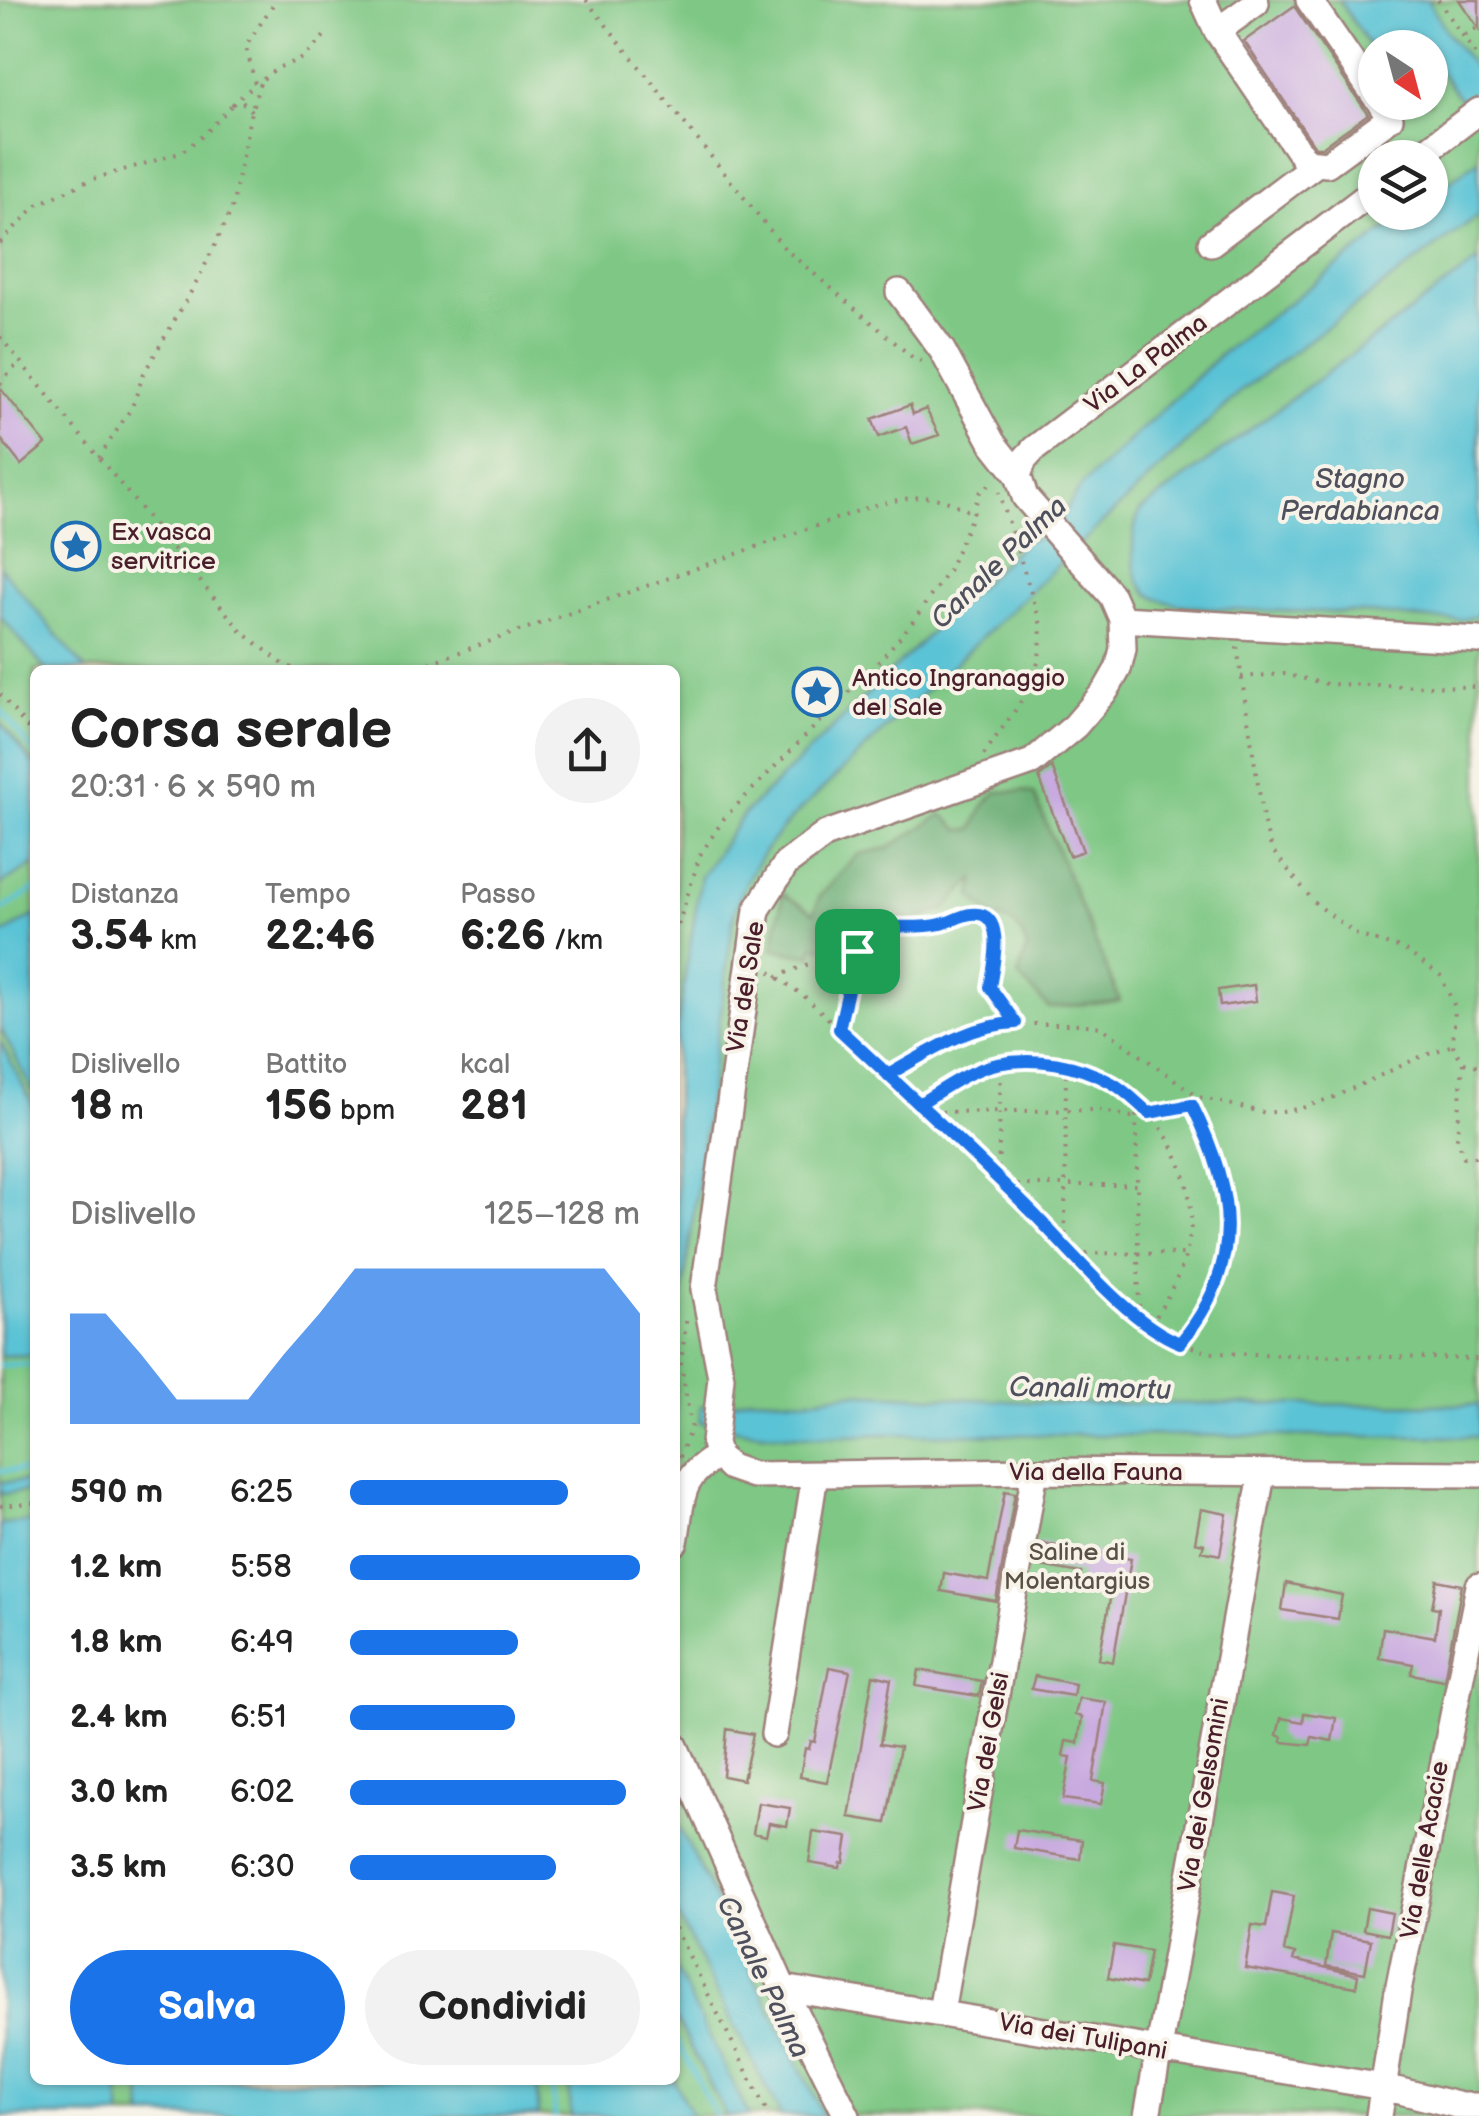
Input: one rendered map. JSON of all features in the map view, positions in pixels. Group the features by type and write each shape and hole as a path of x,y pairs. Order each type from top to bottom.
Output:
{"street":[{"path":"1204,0 1217,31 1306,162 1327,164 1387,120"},
{"path":"1309,0 1358,71"},
{"path":"1217,31 1256,3"},
{"path":"1441,140 1475,114"},
{"path":"1211,242 1317,163"},
{"name":"Via La Palma","path":"1018,475 1034,449 1358,203"},
{"path":"900,292 942,350 992,442 1018,475 1024,497 1112,596 1122,619 1479,640"},
{"name":"Via del Sale","path":"718,1456 714,1443 722,1376 704,1289 756,910 786,864 826,834 1032,762 1075,726 1106,690 1118,669 1123,649 1122,619"},
{"path":"680,1515 687,1478 718,1456"},
{"name":"Via della Fauna","path":"718,1456 730,1467 754,1476 1035,1471 1479,1474"},
{"name":"Via dei Gelsi","path":"941,2012 1035,1471"},
{"name":"Via dei Gelsomini","path":"1147,2116 1262,1474"},
{"path":"774,1734 814,1475"},
{"name":"Via delle Acacie","path":"1379,2116 1441,1763 1479,1586"},
{"path":"680,1757 783,1988 846,2116"},
{"name":"Via dei Tulipani","path":"783,1988 1384,2086 1462,2106 1479,2106"}],"path":[{"path":"254,84 246,46 276,0"},
{"path":"586,0 784,249 912,356 954,378"},
{"path":"1438,0 1479,59"},
{"path":"1442,6 1452,0"},
{"path":"1463,36 1478,27"},
{"path":"0,243 36,205 90,180 180,153 205,134 254,84 276,68 304,58 327,33"},
{"path":"99,458 132,407 144,373 206,266 232,209 251,111 262,80"},
{"path":"233,104 244,103 251,111"},
{"path":"0,337 241,631 282,665"},
{"path":"0,384 12,369 22,364"},
{"path":"680,919 700,855 725,817 876,666 912,623 948,570 979,493 998,477 1012,538 1040,621 1042,642 1030,687 984,755"},
{"path":"424,665 872,506 917,496 948,499 973,514"},
{"path":"1233,623 1264,824 1272,850 1314,902 1357,936 1403,949 1440,976 1455,1008 1453,1045 1463,1063 1457,1139 1464,1158 1479,1156"},
{"path":"1241,677 1284,674 1326,684 1479,687"},
{"path":"0,694 30,731"},
{"path":"839,1029 857,951 876,928 942,924 974,913 984,916 996,934 990,987 1016,1023"},
{"path":"776,977 806,964 857,951"},
{"path":"748,958 804,996 998,1178 1139,1319 1180,1343 1210,1354 1479,1359"},
{"path":"888,1075 955,1037 998,1024 1101,1027 1199,1097 1266,1114 1299,1109 1334,1097 1420,1056 1453,1045"},
{"path":"919,1104 968,1076 1001,1064 1036,1061 1066,1066 1114,1084 1149,1113 1172,1145 1191,1204 1190,1240 1167,1298 1150,1326"},
{"path":"1463,1063 1479,1066"},
{"path":"998,1178 1001,1064"},
{"path":"1065,1245 1066,1066"},
{"path":"928,1112 1100,1110 1136,1116 1192,1105 1213,1148 1225,1186 1228,1218 1214,1288 1201,1318 1180,1343"},
{"path":"1136,1116 1139,1319"},
{"path":"1004,1184 1138,1185"},
{"path":"1073,1253 1185,1254"},
{"path":"0,1506 30,1503"},
{"path":"680,1938 769,2116"}],"green space":[{"name":"Saline di Molentargius","path":"0,0 1479,0 1479,2116 0,2116"},
{"path":"996,792 1034,794 1120,1001 1049,1008 1018,976 1027,948 1021,933 1014,924 992,916 972,897 974,879 945,909 917,920 905,919 871,937 826,948 814,946 811,956 773,949 783,894 814,913 820,896 859,854 889,848 942,814 960,830 973,829 983,807"}],"water":[{"path":"1339,0 1428,0 1446,30 1359,30"},
{"path":"1448,34 1479,74 1479,124 1448,83"},
{"path":"1479,160 1479,215 1243,389 791,819 764,852 734,914 680,1314 680,1007 701,877 743,815 1025,541 1050,535 1081,486 1222,353 1385,230 1448,230 1448,183"},
{"name":"Stagno Perdabianca","path":"1479,260 1479,615 1445,620 1365,613 1221,609 1168,602 1144,589 1133,556 1140,511"},
{"path":"0,567 82,665 42,665 0,616"},
{"path":"0,722 30,760 30,867 0,885"},
{"path":"30,918 30,1086 0,1027 0,936"},
{"path":"0,1041 30,1099 30,1355 0,1356"},
{"path":"851,1393 1050,1403 1479,1405 1479,1437 813,1436 700,1422 701,1406 728,1405 750,1397 806,1400"},
{"path":"30,1481 30,1491 0,1494 0,1482"},
{"path":"30,1521 30,2085 118,2085 121,2116 0,2116 0,1524"},
{"path":"680,1829 824,2116 781,2116 680,1921"},
{"path":"680,1978 749,2116 726,2116 680,2026"},
{"path":"140,2085 536,2085 539,2116 143,2116"},
{"path":"568,2085 676,2085 692,2116 571,2116"}],"building":[{"path":"1459,0 1479,0 1479,29"},
{"path":"1294,6 1358,99 1360,120 1322,147 1315,147 1244,41"},
{"path":"0,388 46,444 21,465 0,438"},
{"path":"910,405 913,414 926,409 939,435 912,444 906,427 879,437 872,419"},
{"path":"1052,767 1083,851 1069,856 1039,777"},
{"path":"1254,985 1256,1001 1220,1006 1218,990"},
{"path":"1005,1491 1015,1493 996,1601 941,1591 944,1573 988,1581"},
{"path":"1201,1509 1227,1514 1220,1555 1202,1551 1204,1544 1195,1542"},
{"path":"1039,1543 1131,1559 1113,1662 1099,1659 1112,1588 1080,1582 1081,1573 1035,1565"},
{"path":"1437,1580 1462,1585 1444,1680 1411,1674 1413,1664 1379,1658 1383,1628 1435,1637 1439,1608 1432,1607"},
{"path":"1286,1583 1342,1595 1338,1619 1282,1610"},
{"path":"829,1667 850,1671 827,1782 800,1777 805,1748 815,1742"},
{"path":"919,1670 982,1681 979,1696 916,1686"},
{"path":"873,1675 891,1679 880,1744 900,1747 886,1823 849,1817"},
{"path":"1035,1676 1075,1684 1073,1696 1031,1689"},
{"path":"1079,1698 1106,1702 1093,1781 1105,1783 1101,1804 1063,1799 1071,1757 1063,1756 1066,1741 1078,1743 1082,1717 1075,1715"},
{"path":"1304,1713 1336,1718 1332,1741 1312,1737 1310,1745 1282,1742 1277,1735 1281,1718 1303,1722"},
{"path":"727,1729 753,1734 743,1780 723,1776"},
{"path":"758,1803 790,1808 787,1826 769,1823 766,1836 753,1833"},
{"path":"1017,1830 1082,1840 1080,1859 1014,1848"},
{"path":"813,1832 848,1837 840,1868 809,1863"},
{"path":"1272,1892 1294,1896 1284,1951 1295,1954 1293,1960 1358,1975 1356,1987 1245,1968 1252,1925 1266,1927"},
{"path":"1367,1908 1392,1913 1388,1935 1363,1930"},
{"path":"1331,1933 1371,1940 1365,1973 1326,1966"},
{"path":"1114,1945 1150,1951 1144,1985 1108,1978"}],"waterway":[{"path":"0,709 30,748"},
{"path":"0,911 30,892"},
{"path":"0,1365 30,1364"},
{"path":"0,1471 30,1470"},
{"path":"680,2047 716,2116"},
{"path":"552,2085 555,2116"}],"place":[{"name":"Ex vasca servitrice","path":"76,546"},
{"name":"Antico Ingranaggio del Sale","path":"817,692"}],"route":[{"path":"857,951 839,1029 888,1075 919,1104 983,1163 1139,1319 1180,1343 1201,1318 1214,1288 1228,1218 1225,1186 1213,1148 1192,1105 1149,1113 1114,1084 1060,1064 1036,1061 979,1070 919,1104 888,1075 955,1037 998,1024 1016,1023 990,987 994,926 974,913 942,924 876,928 857,951"}],"water label":[{"name":"Canale Palma","path":"999,563"},
{"name":"Canali mortu","path":"1090,1389"},
{"name":"Canale Palma","path":"763,1977"}]}
